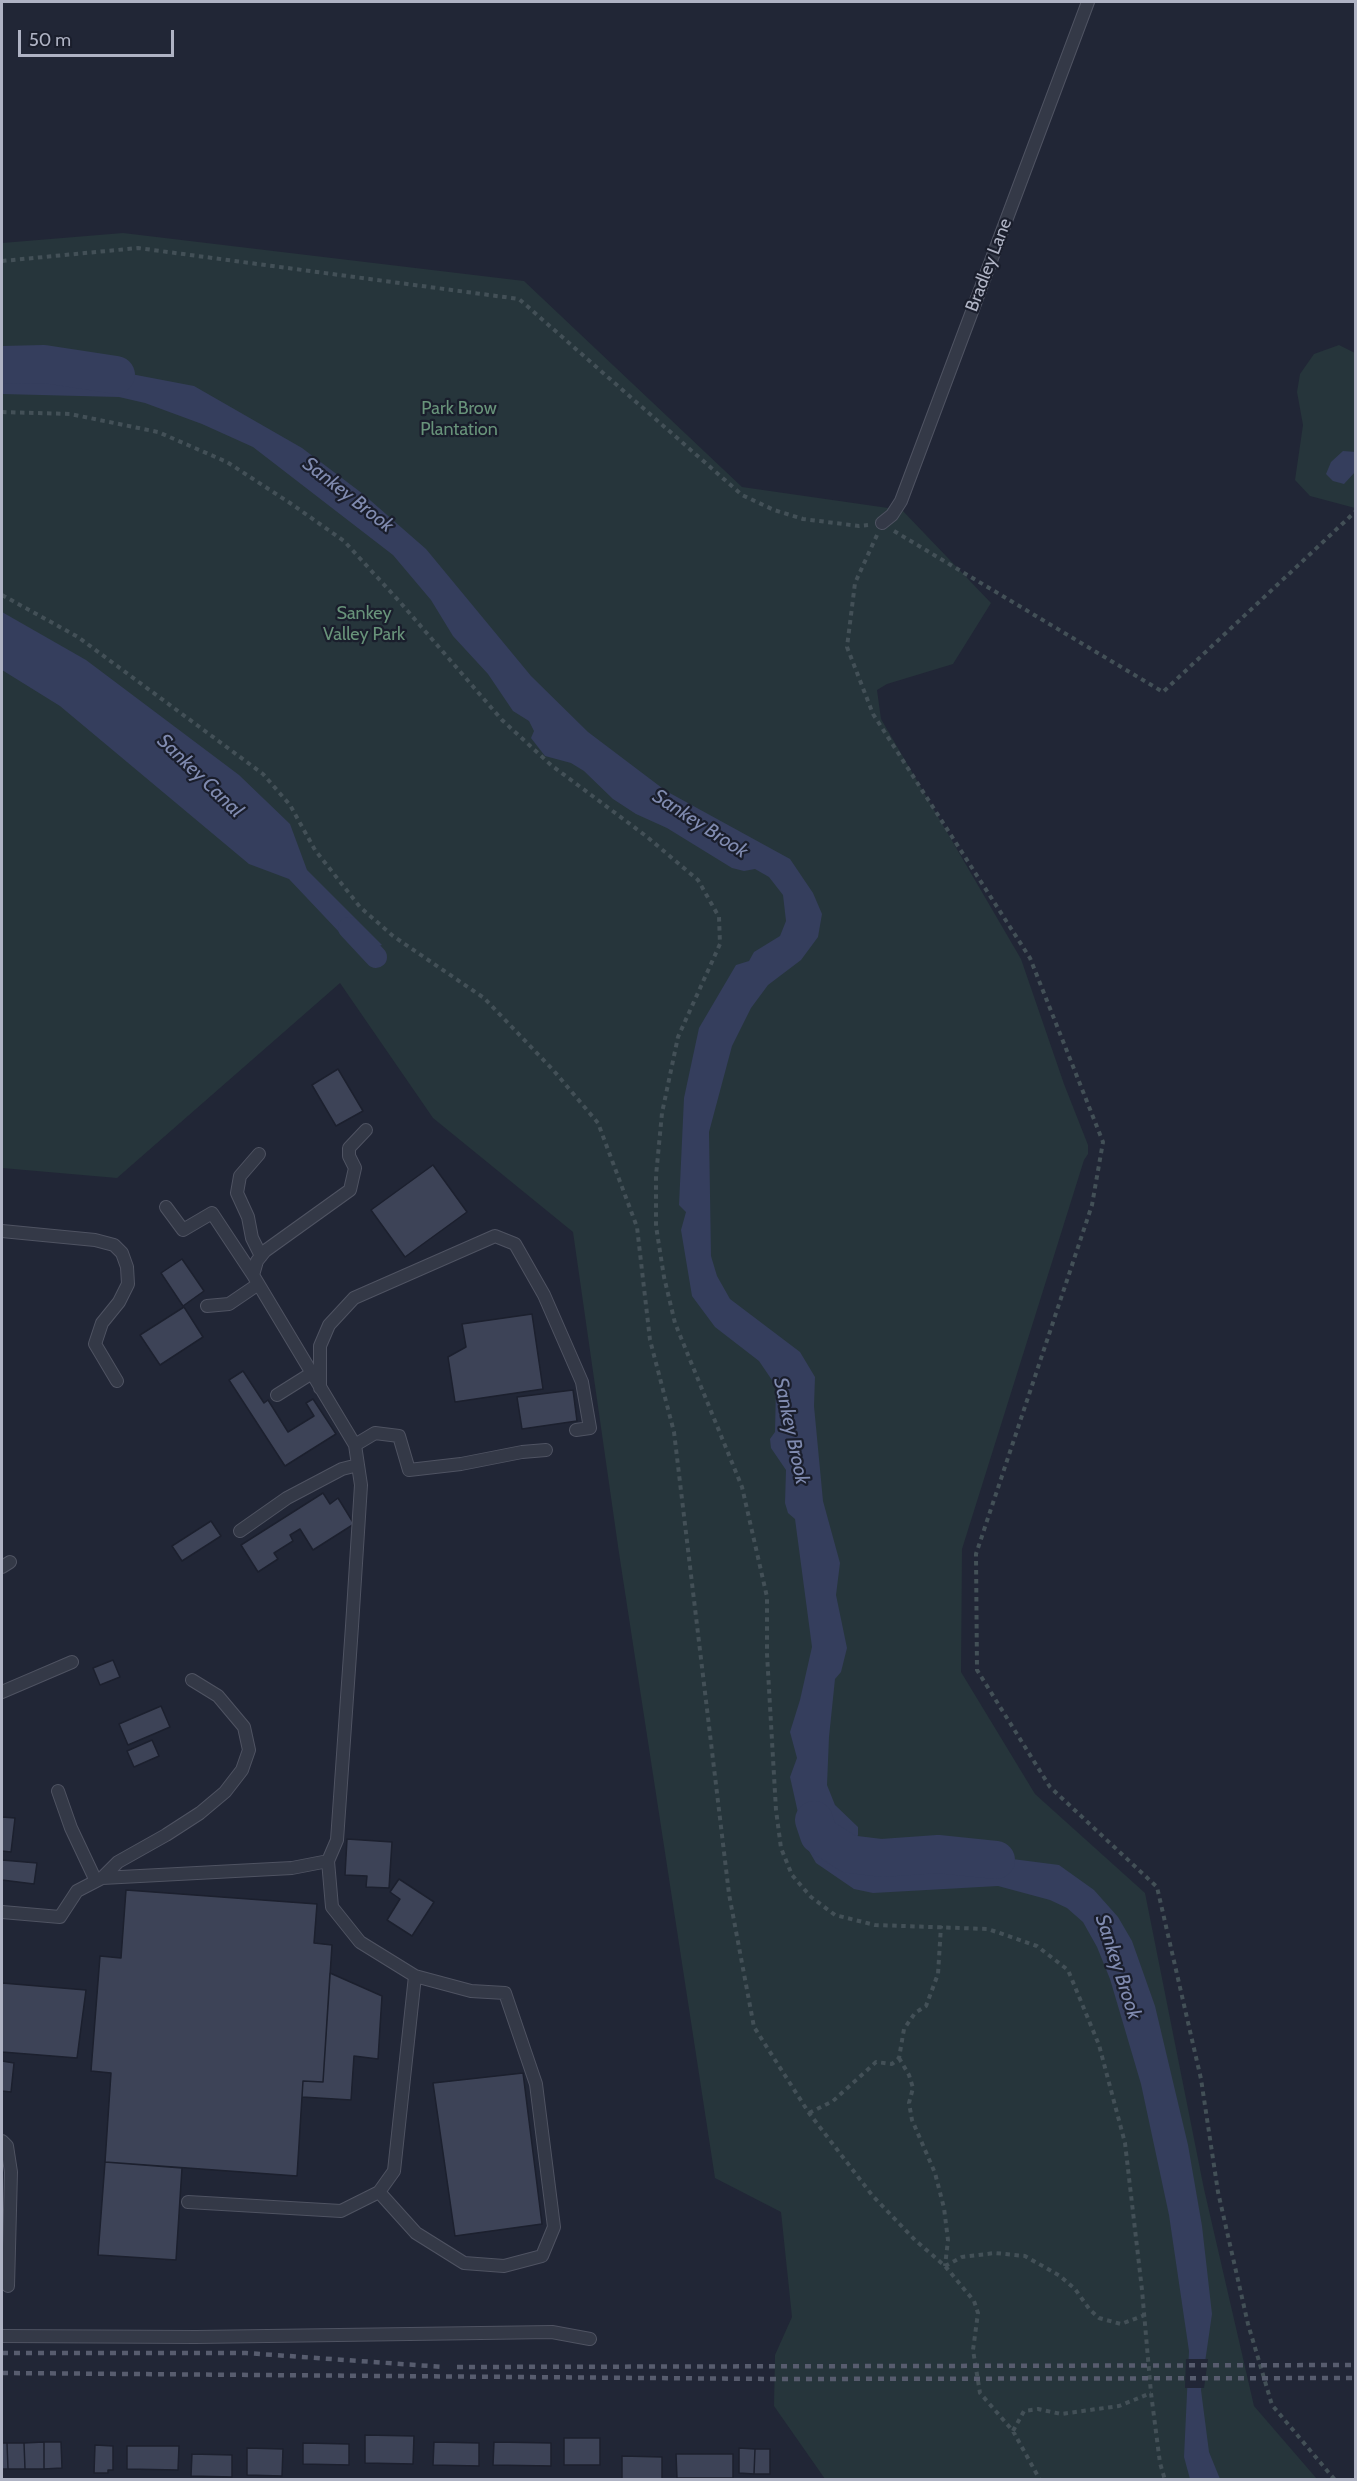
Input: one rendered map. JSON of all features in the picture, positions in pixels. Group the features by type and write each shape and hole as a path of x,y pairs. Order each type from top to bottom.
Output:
{"lane":[{"name":"Bradley Lane","path":"882,523 892,515 901,501 1088,2"},
{"path":"207,1306 229,1304 255,1280 257,1261 261,1256 350,1190 355,1167 349,1156 349,1148 366,1130"},
{"path":"260,1154 240,1176 237,1193 248,1217 252,1238 261,1256"},
{"path":"166,1207 183,1230 212,1213 355,1445 361,1485 337,1840 328,1861 332,1907 360,1942 415,1976 471,1991 505,1993 536,2084 554,2227 542,2256 504,2266 464,2263 416,2233 379,2192"},
{"path":"2,1231 95,1240 114,1245 122,1254 127,1267 128,1284 119,1302 102,1323 95,1344 117,1381"},
{"path":"320,1388 320,1347 328,1325 354,1298 495,1236 515,1244 544,1295 582,1382 590,1428 576,1430"},
{"path":"277,1395 312,1373"},
{"path":"355,1445 375,1433 399,1436 409,1470 546,1450"},
{"path":"240,1531 287,1498 342,1469 358,1465"},
{"path":"2,1692 72,1662"},
{"path":"2,1912 60,1917 77,1891 99,1879 118,1862 200,1813 225,1792 242,1770 249,1750 244,1727 218,1696 192,1680"},
{"path":"58,1791 71,1828 99,1879"},
{"path":"99,1879 292,1868 328,1861"},
{"path":"188,2202 341,2211 379,2192 394,2171 415,1976"},
{"path":"2,2141 7,2146 11,2172 8,2286"},
{"path":"2,2336 196,2337 552,2332 590,2339"}],"path":[{"path":"2,261 138,248 519,299 742,495 774,510 803,519 859,526 882,523 1163,692 1356,511"},
{"path":"2,412 70,414 158,432 226,462 290,502 344,541 502,720 551,765 646,836 698,880 719,917 720,944 678,1037 662,1113 656,1176 656,1226 664,1277 675,1323 742,1487 767,1597 769,1687 776,1810 781,1848 792,1875 811,1898 835,1915 875,1925 988,1929 1037,1946 1068,1970 1099,2045 1125,2143 1160,2463 1165,2480"},
{"path":"882,523 855,583 847,647 873,714 1030,958 1103,1142 1092,1205 976,1554 977,1670 1050,1787 1157,1887 1201,2079 1218,2192 1248,2324 1272,2405 1335,2480"},
{"path":"2,595 78,637 263,774 290,805 315,850 360,907 393,936 484,998 554,1071 598,1124 637,1227 650,1340 674,1432 729,1894 754,2027 809,2113 872,2195 915,2240 945,2266 974,2301 978,2313 973,2350 980,2393 1013,2431 1040,2480"},
{"path":"809,2113 833,2101 876,2062 892,2064 899,2058 904,2029 915,2013 926,2006 938,1974 941,1926"},
{"path":"899,2058 909,2075 913,2088 909,2103 912,2120 935,2173 944,2208 948,2240 945,2266"},
{"path":"945,2266 962,2257 995,2253 1025,2256 1060,2276 1075,2289 1090,2310 1099,2318 1121,2324 1145,2315"},
{"path":"1013,2431 1024,2411 1038,2409 1061,2414 1119,2406 1152,2393"}],"green space":[{"name":"Sankey Valley Park","path":"123,233 524,281 742,487 902,510 991,603 953,664 887,684 877,690 881,719 1021,959 1064,1084 1088,1145 1088,1154 1084,1160 962,1549 961,1672 1035,1794 1145,1893 1204,2189 1254,2406 1317,2479 825,2479 774,2406 775,2355 792,2317 781,2212 715,2178 619,1553 573,1232 433,1118 340,983 117,1178 2,1168 2,243"},
{"path":"1339,345 1355,353 1355,508 1310,496 1295,480 1303,425 1297,392 1300,374 1314,354"}],"water":[{"path":"39,365 131,374 194,386 302,448 363,494 426,549 531,676 588,732 666,791 790,859 813,893 822,914 818,937 801,960 768,985 751,1008 732,1046 709,1132 711,1256 717,1276 730,1299 800,1352 815,1377 814,1406 823,1501 840,1563 836,1595 847,1648 841,1672 835,1679 827,1785 835,1805 858,1827 858,1835 849,1857 853,1865 864,1870 878,1871 958,1852 1059,1865 1094,1890 1118,1917 1132,1941 1155,2006 1188,2145 1202,2226 1212,2314 1201,2390 1209,2452 1220,2479 1190,2479 1184,2457 1189,2351 1169,2215 1141,2084 1110,1979 1097,1947 1083,1922 1067,1908 1050,1900 998,1886 873,1893 854,1889 816,1863 805,1844 790,1777 797,1758 790,1732 812,1647 795,1519 788,1513 785,1503 786,1470 771,1448 770,1439 775,1432 776,1386 759,1361 715,1327 692,1296 681,1230 686,1212 679,1205 684,1098 699,1028 736,965 749,961 754,952 780,936 786,921 783,895 769,877 755,869 744,871 732,868 667,828 636,814 613,799 584,771 571,763 545,756 531,738 534,731 529,721 513,711 488,674 453,636 431,600 393,555 253,447 202,424 145,403 119,397 2,394 2,366"},
{"path":"1343,451 1356,452 1355,472 1344,484 1333,481 1326,474 1331,462"},
{"path":"2,612 86,660 239,775 290,824 307,870 382,945 358,952 289,879 249,864 60,706 2,670"}],"pier":[{"path":"1186,2359 1208,2359 1204,2388 1185,2388"}],"building":[{"path":"338,1069 363,1111 336,1126 312,1085"},
{"path":"433,1165 467,1212 405,1257 371,1210"},
{"path":"182,1259 204,1291 183,1306 161,1273"},
{"path":"184,1307 203,1337 160,1365 140,1335"},
{"path":"532,1314 543,1389 455,1402 448,1357 466,1347 462,1324"},
{"path":"243,1371 264,1403 268,1400 288,1432 314,1416 306,1403 313,1399 336,1434 285,1466 229,1380"},
{"path":"573,1390 577,1421 522,1429 517,1397"},
{"path":"323,1493 330,1504 338,1498 354,1524 313,1550 300,1529 290,1535 293,1541 274,1553 278,1559 258,1572 241,1545"},
{"path":"211,1521 221,1536 182,1561 172,1546"},
{"path":"113,1660 120,1677 100,1685 93,1668"},
{"path":"161,1706 170,1727 128,1745 119,1724"},
{"path":"152,1740 159,1756 134,1767 127,1751"},
{"path":"2,1817 15,1818 11,1852 2,1851"},
{"path":"347,1839 392,1842 389,1888 366,1887 367,1876 345,1875"},
{"path":"2,1860 37,1863 34,1884 2,1880"},
{"path":"399,1879 434,1902 412,1936 387,1920 400,1899 390,1892"},
{"path":"126,1890 317,1904 314,1943 332,1945 323,2082 303,2081 297,2176 105,2162 111,2073 91,2071 100,1956 121,1958"},
{"path":"330,1973 382,1996 378,2059 354,2056 351,2100 302,2097 303,2081 323,2082"},
{"path":"2,1983 86,1990 77,2058 2,2052"},
{"path":"2,2061 14,2063 11,2092 2,2091"},
{"path":"523,2073 542,2224 455,2236 433,2083"},
{"path":"105,2162 182,2168 176,2260 98,2255"},
{"path":"365,2435 414,2436 413,2464 365,2463"},
{"path":"564,2438 600,2438 600,2465 564,2465"},
{"path":"44,2442 61,2442 62,2468 44,2469"},
{"path":"44,2442 44,2469 25,2469 24,2443"},
{"path":"434,2442 479,2443 479,2466 433,2465"},
{"path":"494,2442 551,2443 551,2466 493,2465"},
{"path":"2,2443 7,2443 8,2469 2,2469"},
{"path":"7,2443 24,2443 25,2469 8,2469"},
{"path":"303,2443 349,2444 349,2465 303,2464"},
{"path":"95,2445 113,2446 113,2470 108,2470 108,2473 94,2473"},
{"path":"127,2446 179,2446 178,2470 127,2469"},
{"path":"247,2448 283,2449 282,2476 247,2475"},
{"path":"739,2448 755,2449 754,2474 739,2473"},
{"path":"755,2449 770,2449 770,2474 754,2474"},
{"path":"192,2454 232,2455 232,2477 191,2476"},
{"path":"676,2454 733,2454 733,2478 677,2478"},
{"path":"622,2456 662,2457 662,2480 622,2479"}],"waterway":[{"name":"Sankey Brook","path":"2,365 44,364 116,375"},
{"name":"Sankey Canal","path":"349,928 376,957"},
{"name":"Sankey Brook","path":"814,1820 819,1835 849,1854 882,1858 938,1854 996,1860"}],"railway":[{"path":"2,2353 246,2353 444,2367"},
{"path":"457,2367 1356,2365"},
{"path":"2,2373 776,2379 1356,2378"}],"park label":[{"name":"Park Brow Plantation","path":"459,419"}]}
